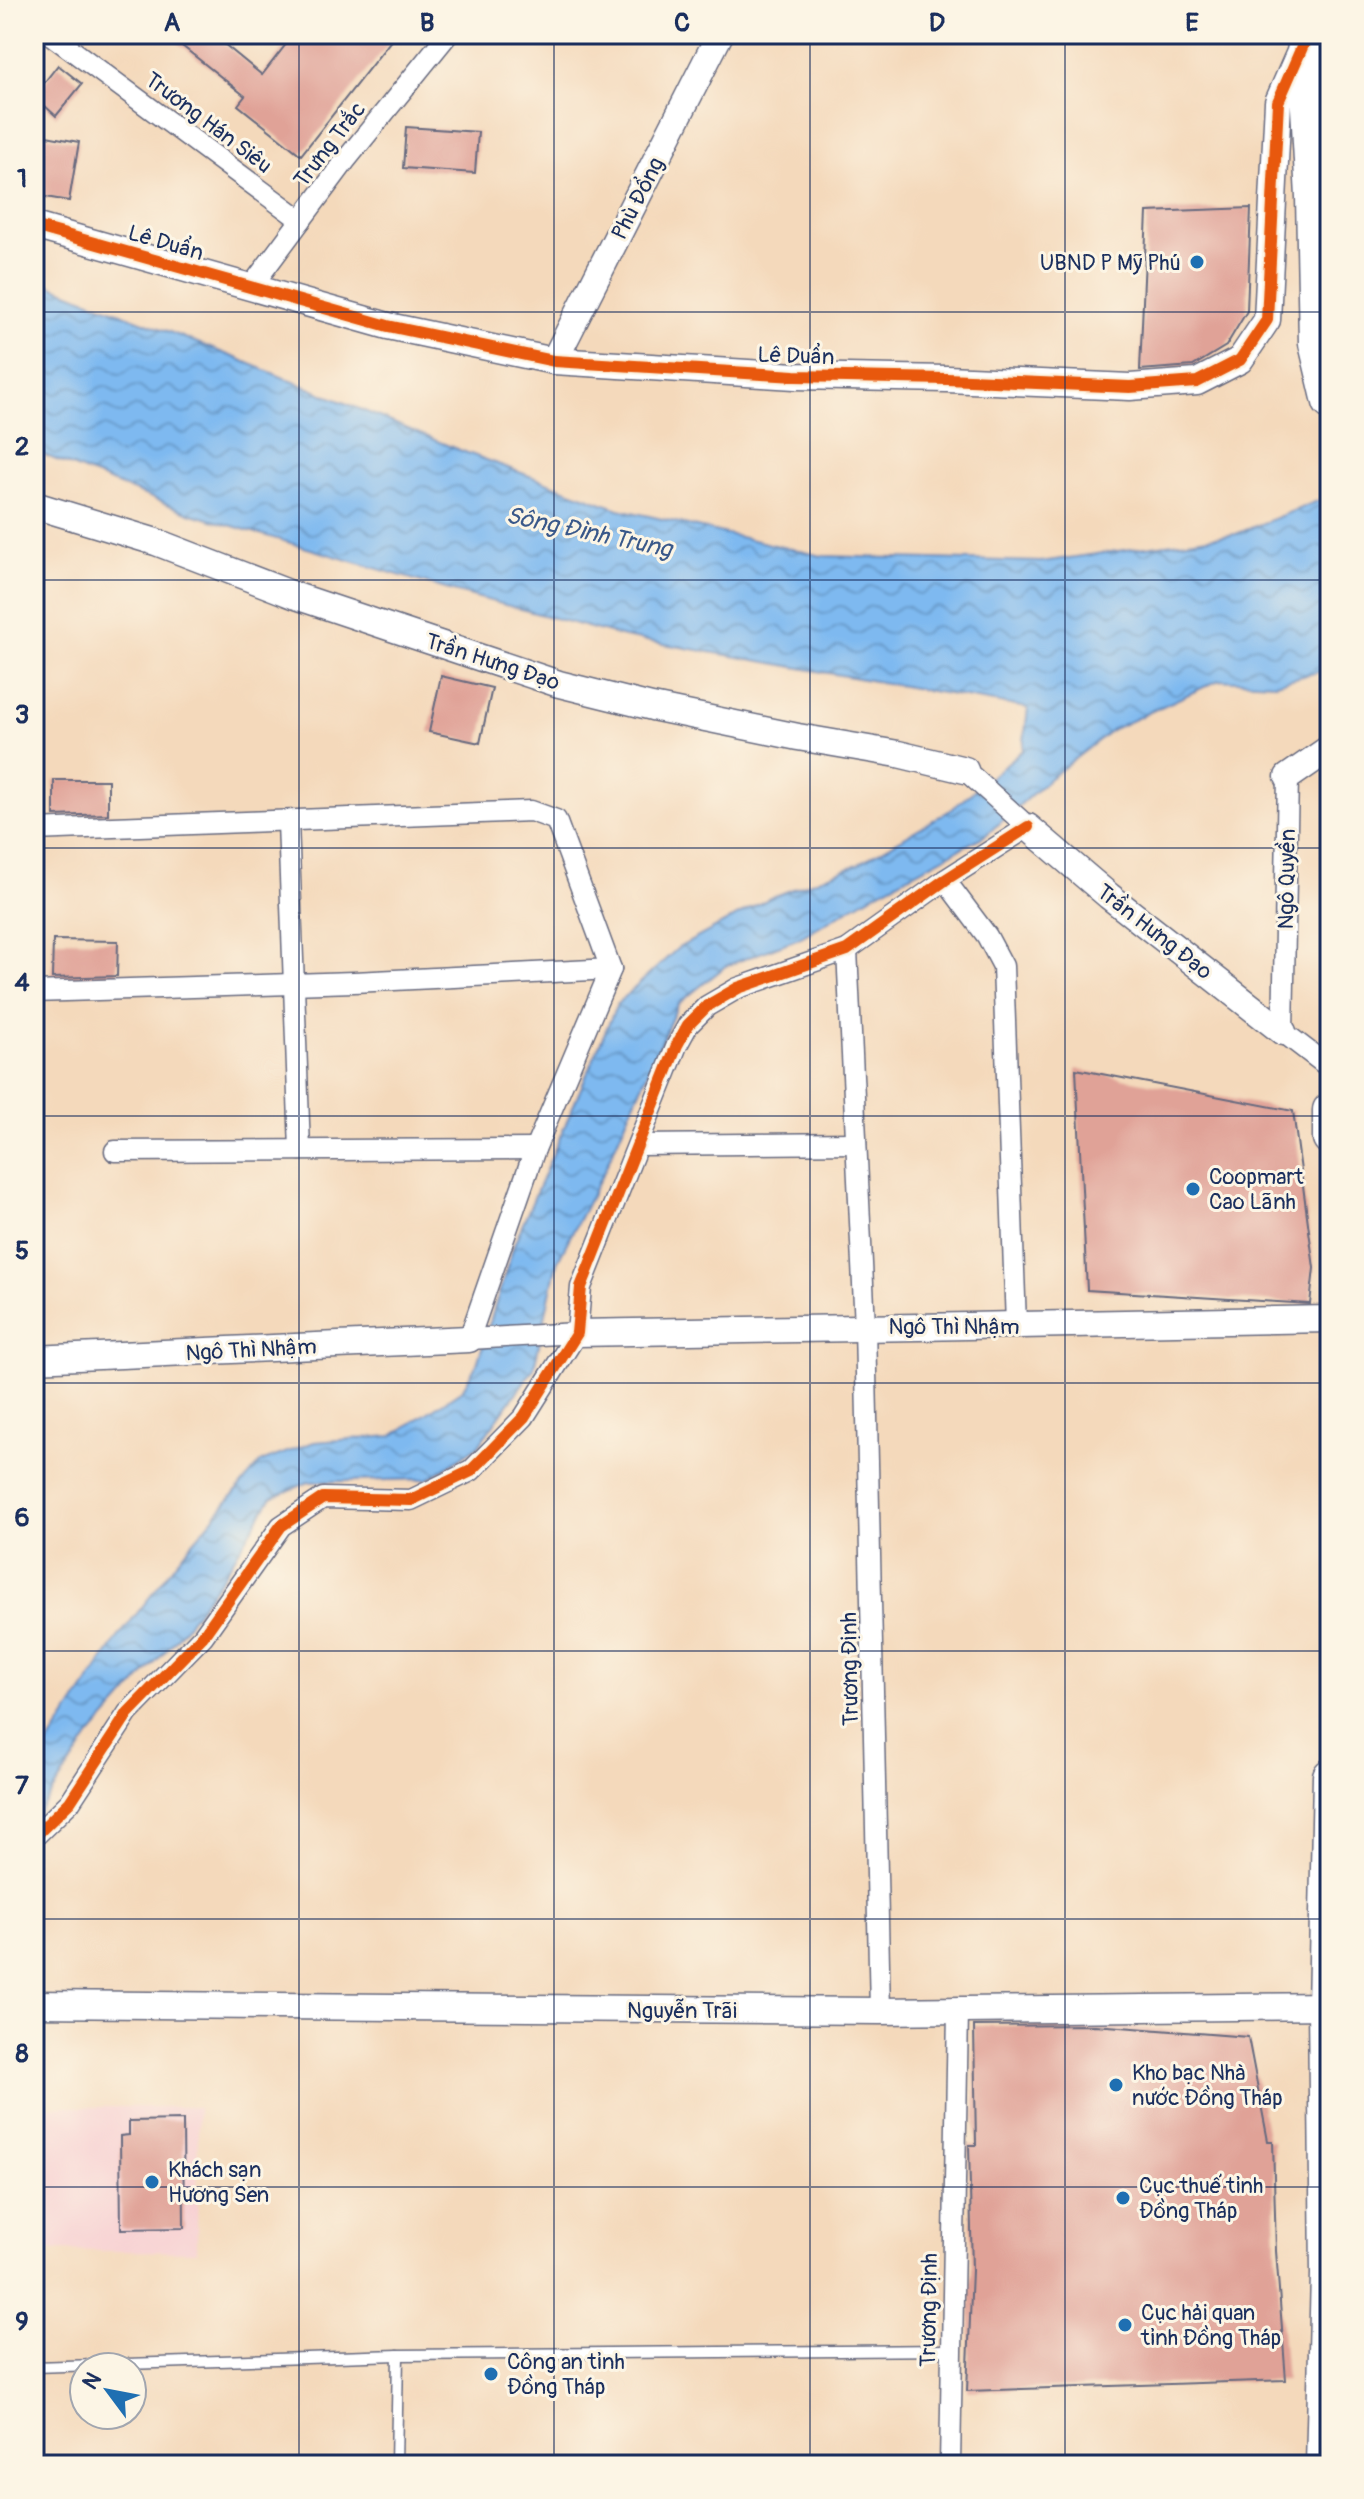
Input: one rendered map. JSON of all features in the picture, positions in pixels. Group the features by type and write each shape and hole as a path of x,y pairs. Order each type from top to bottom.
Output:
{"highway":[{"path":"1303,40 1313,197 1316,343 1330,402"},
{"path":"1330,1110 1330,1138"},
{"path":"1325,2455 1329,2274 1330,1776"}],"street":[{"name":"Trương Hán Siêu","path":"50,34 301,220"},
{"name":"Trưng Trắc","path":"251,287 345,161 448,34"},
{"name":"Phù Đổng","path":"554,361 720,34"},
{"name":"Lê Duẩn","path":"34,226 388,326 554,361 795,376 1130,387 1197,382 1240,360 1267,320 1278,102 1303,40"},
{"name":"Trần Hưng Đạo","path":"34,505 156,542 296,596 559,684 667,710 898,754 965,770"},
{"name":"Ngô Quyền","path":"1283,1032 1288,777 1330,748"},
{"path":"34,1837 70,1802 128,1713 203,1636 281,1526 323,1498 411,1500 471,1471 524,1417 577,1333 581,1287 677,1045 688,1025 707,1006 738,988 847,950 945,880 1028,827 965,770"},
{"path":"34,830 531,811 556,820 611,969 535,1149 469,1339 577,1333"},
{"path":"288,822 300,1150"},
{"name":"Trần Hưng Đạo","path":"1028,827 1109,896 1283,1032"},
{"path":"945,880 987,936 1003,966 1016,1325"},
{"name":"Trương Định","path":"847,950 865,1326 880,2011"},
{"path":"34,992 611,969"},
{"path":"1283,1032 1330,1068"},
{"path":"638,1145 856,1143"},
{"path":"115,1151 535,1149"},
{"name":"Ngô Thì Nhậm","path":"577,1333 1330,1319"},
{"name":"Ngô Thì Nhậm","path":"34,1359 469,1339"},
{"name":"Nguyễn Trãi","path":"34,2004 880,2011 1328,2006"},
{"name":"Trương Định","path":"950,2465 958,2011"}],"lane":[{"path":"34,2367 398,2355 952,2350"},
{"path":"396,2465 398,2355"}],"shaded area":[{"path":"34,2107 198,2107 197,2252 34,2250"}],"water":[{"name":"Sông Đình Trung","path":"34,279 454,448 619,509 822,556 1041,562 1236,534 1330,496 1330,669 1275,683 1219,680 1113,729 1049,779 986,835 799,938 726,966 678,1004 604,1171 557,1262 534,1368 478,1446 428,1479 309,1482 271,1498 225,1573 177,1638 90,1736 35,1817 37,1761 117,1639 261,1462 314,1442 392,1436 462,1390 477,1364 515,1242 617,1004 678,948 770,898 858,864 952,809 1023,750 1028,708 624,637 446,589 192,514 34,451"}],"building":[{"path":"167,34 212,34 262,75 294,34 396,34 301,155 238,105 245,96"},
{"path":"58,65 82,84 56,116 34,96"},
{"path":"406,127 478,132 475,173 403,168"},
{"path":"41,135 79,142 69,201 34,195"},
{"name":"UBND P Mỹ Phú","path":"1251,208 1247,311 1226,346 1193,366 1140,370 1147,212"},
{"path":"441,676 492,688 480,743 429,732"},
{"path":"54,780 108,780 108,814 54,816"},
{"path":"53,940 118,941 117,976 52,978"},
{"name":"Coopmart Cao Lãnh","path":"1076,1069 1293,1111 1314,1268 1310,1304 1087,1290"},
{"path":"1095,2025 1248,2037 1268,2141 1273,2141 1276,2251 1286,2380 967,2391 972,2270 969,2145 976,2145 974,2026"},
{"name":"Khách sạn Hương Sen","path":"183,2120 184,2228 121,2229 120,2136 129,2135 129,2121"}],"cycle path":[{"path":"34,226 388,326 554,361 795,376 1130,387 1197,382 1240,360 1267,320 1278,102 1303,45"},
{"path":"34,1837 70,1802 128,1713 203,1636 281,1526 323,1498 411,1500 471,1471 524,1417 577,1333 581,1287 677,1045 688,1025 707,1006 738,988 847,950 945,880 1028,827"}],"place":[{"name":"UBND P Mỹ Phú","path":"1197,262"},
{"name":"Coopmart Cao Lãnh","path":"1193,1189"},
{"name":"Kho bạc Nhà nước Đồng Tháp","path":"1116,2085"},
{"name":"Khách sạn Hương Sen","path":"152,2182"},
{"name":"Cục thuế tỉnh Đồng Tháp","path":"1123,2198"},
{"name":"Cục hải quan tỉnh Đồng Tháp","path":"1125,2325"},
{"name":"Công an tỉnh Đồng Tháp","path":"491,2374"}]}
